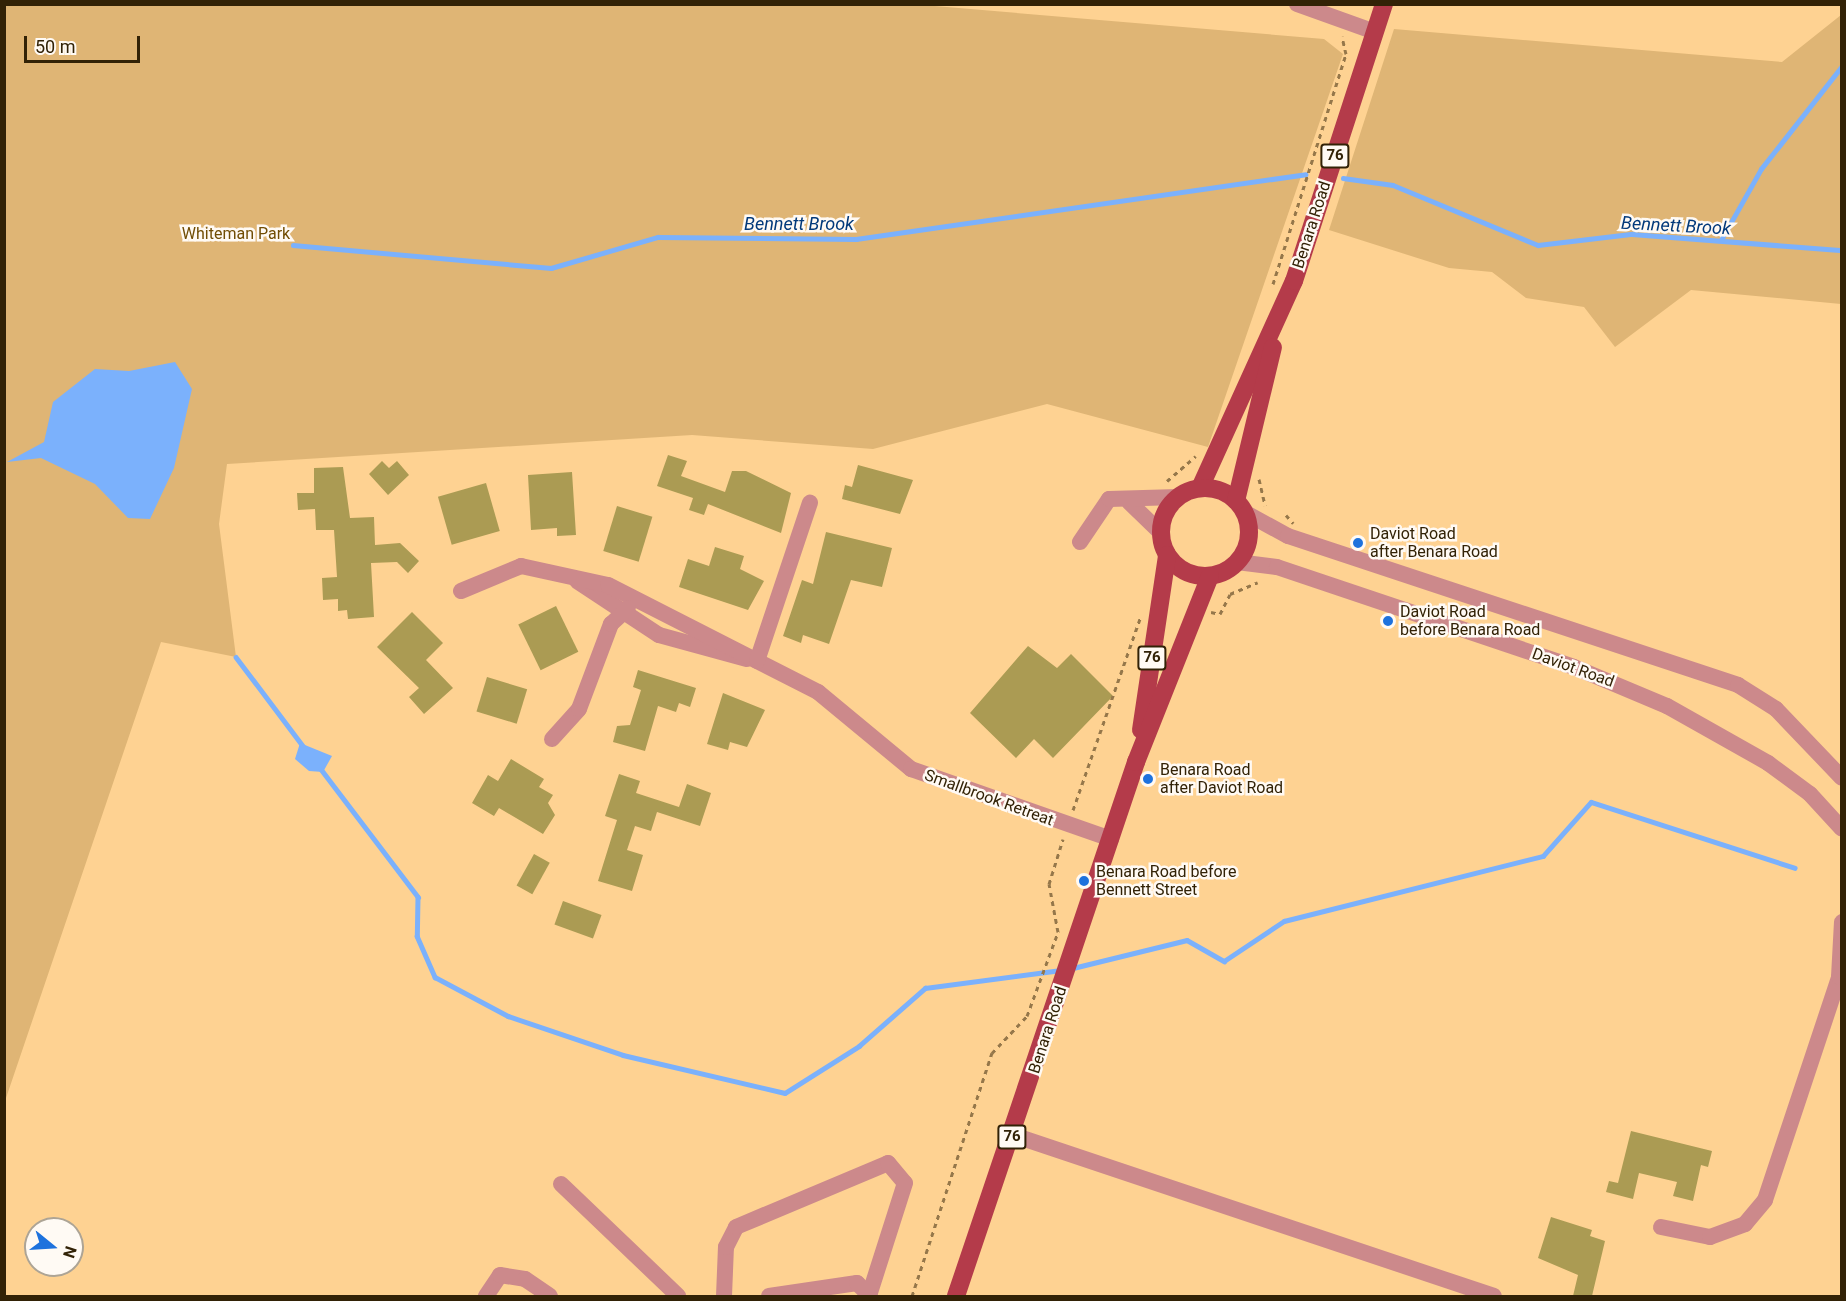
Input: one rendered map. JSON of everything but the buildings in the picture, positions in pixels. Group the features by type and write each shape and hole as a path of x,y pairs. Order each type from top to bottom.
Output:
{"main road":[{"name":"Benara Road","path":"1240,506 1247,457 1283,307 1384,4"},
{"name":"Benara Road","path":"1200,488 1283,307"},
{"path":"1161,534 1169,507 1178,497 1200,488 1240,506"},
{"name":"76","path":"1238,562 1249,538 1240,506"},
{"name":"76","path":"1161,534 1167,555"},
{"name":"Benara Road","path":"1136,762 1167,555"},
{"path":"1167,555 1185,571 1209,576 1238,562"},
{"name":"Benara Road","path":"956,1296 1013,1135 1136,762 1209,576"}],"street":[{"path":"1297,4 1375,32"},
{"path":"1080,542 1102,503 1178,497"},
{"path":"1128,502 1161,534"},
{"path":"757,661 810,503"},
{"name":"Daviot Road","path":"1240,506 1288,536 1738,685 1776,709 1842,778"},
{"name":"Daviot Road","path":"1238,562 1277,567 1574,668 1667,706 1768,763 1810,794 1842,830"},
{"name":"Smallbrook Retreat","path":"461,591 521,566 608,585 818,692 911,769 1111,839"},
{"name":"Smallbrook Retreat","path":"574,579 622,614 659,635 757,661"},
{"path":"552,739 579,709 611,624 638,599"},
{"path":"1661,1227 1710,1237 1745,1224 1765,1200 1839,977 1842,922"},
{"path":"1013,1135 1494,1296"},
{"path":"724,1296 726,1247 736,1227 888,1163 904,1183 870,1296 857,1283 769,1296"},
{"path":"561,1184 678,1296"},
{"path":"486,1296 500,1275 525,1280 550,1296"}],"path":[{"path":"1247,457 1259,460 1265,507 1295,519 1288,536"},
{"path":"1197,607 1220,614 1230,594 1249,583 1273,580 1277,567"},
{"path":"912,1296 992,1053 1027,1016 1047,965"}],"green space":[{"name":"Whiteman Park","path":"911,4 1324,39 1343,54 1208,447 1047,404 873,449 692,435 227,464 219,524 236,657 161,642 5,1101 5,5"},
{"path":"1841,15 1841,304 1691,290 1615,347 1584,307 1526,298 1492,272 1449,268 1329,230 1394,29 1782,62"}],"water":[{"path":"175,362 192,389 174,468 150,519 128,518 95,484 41,458 7,462 44,442 53,402 95,369 129,371"},
{"path":"300,743 332,756 323,772 309,771 295,759"}],"waterway":[{"path":"1721,240 1761,169 1842,66"},
{"name":"Bennett Brook","path":"293,245 551,268 658,237 856,239 1305,174"},
{"name":"Bennett Brook","path":"1343,178 1393,185 1538,245 1632,234 1842,250"},
{"path":"236,657 303,746"},
{"path":"321,769 418,897 417,936 435,977 508,1016 623,1055 785,1093 859,1046 925,988 1061,970"},
{"path":"1073,968 1187,940 1224,961 1284,921 1543,856 1591,802 1795,868"}],"place":[{"name":"Daviot Road after Benara Road","path":"1358,543"},
{"name":"Daviot Road before Benara Road","path":"1388,621"},
{"name":"Benara Road after Daviot Road","path":"1148,779"},
{"name":"Benara Road before Bennett Street","path":"1084,881"}]}
